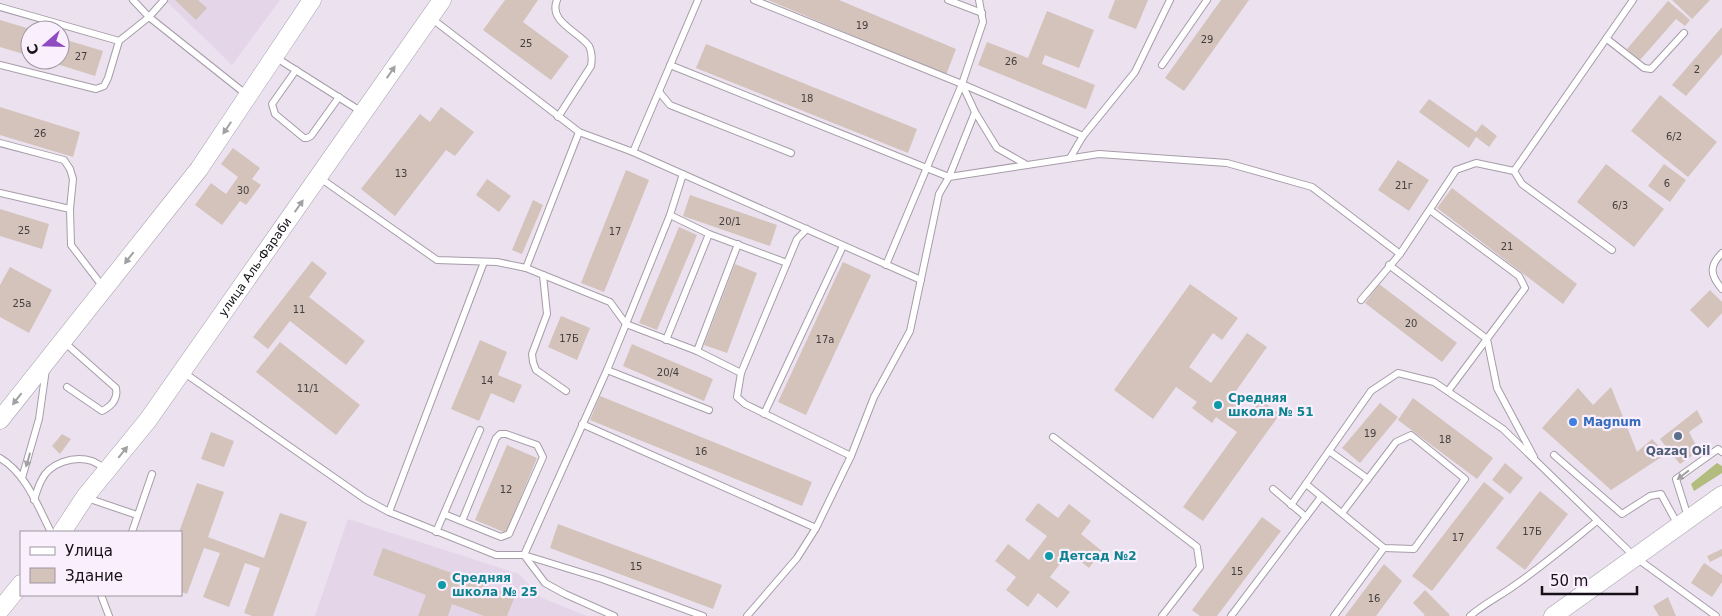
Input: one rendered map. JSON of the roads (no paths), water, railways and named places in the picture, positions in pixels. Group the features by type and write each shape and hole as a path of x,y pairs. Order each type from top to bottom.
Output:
{"main road":[{"path":"0,420 199,169 312,0"},
{"name":"улица Аль-Фараби","path":"63,531 85,497 148,420 442,0"},
{"path":"1553,616 1722,495"},
{"path":"0,610 20,585"}],"lane":[{"path":"133,0 149,17 248,96"},
{"path":"0,65 96,89 104,86 118,41 149,17 164,0"},
{"path":"557,0 557,18 589,47 592,56 591,66 558,117"},
{"path":"633,152 660,93 698,0"},
{"path":"754,0 962,84 1083,136"},
{"path":"948,0 982,13"},
{"path":"886,265 962,84 983,22 979,0"},
{"path":"1070,158 1083,136 1135,72 1170,0"},
{"path":"1162,65 1207,0"},
{"path":"1514,171 1633,0"},
{"path":"0,7 118,41"},
{"path":"430,18 579,132 684,174 921,280"},
{"path":"1607,39 1644,68 1651,69 1684,33"},
{"path":"274,57 363,112"},
{"path":"670,65 948,177 1099,154 1228,163 1312,187 1400,254"},
{"path":"296,70 272,104 275,114 304,138 311,136 339,97"},
{"path":"962,84 975,112 997,148 1027,165"},
{"path":"660,93 670,105 792,153"},
{"path":"747,616 797,558 816,528 851,456 874,397 910,331 939,194 975,112"},
{"path":"526,268 579,132"},
{"path":"0,143 64,160 70,168 73,179 70,209 71,245 104,288"},
{"path":"1361,300 1400,254 1456,170 1476,163 1514,171 1522,184 1612,250"},
{"path":"524,555 607,370 670,215 684,174"},
{"path":"319,177 437,260 497,262 526,268 610,302 626,324 697,351 741,373"},
{"path":"0,193 70,209"},
{"path":"1430,210 1519,276 1525,288 1448,391"},
{"path":"670,215 709,234 787,263"},
{"path":"807,230 797,239 741,373 737,398 764,414 851,456"},
{"path":"666,340 709,234"},
{"path":"697,351 738,244"},
{"path":"764,414 843,246"},
{"path":"1722,253 1714,261 1712,272 1714,280 1722,289"},
{"path":"389,512 484,262"},
{"path":"1389,265 1487,339 1497,388 1538,465"},
{"path":"543,275 547,314 532,354 533,362 536,370 566,391"},
{"path":"63,341 116,388 117,394 114,402 102,411 67,387"},
{"path":"22,478 39,419 47,361"},
{"path":"607,370 710,410"},
{"path":"182,372 365,499 389,512 496,555 524,555 703,616"},
{"path":"1292,505 1371,391 1398,373 1434,382 1503,429 1635,557 1716,616"},
{"path":"582,424 816,528"},
{"path":"436,532 480,430"},
{"path":"444,514 501,537 509,534 543,457 537,445 506,434 500,434 496,438 462,521"},
{"path":"1306,484 1384,548 1414,549 1465,479 1410,435 1396,442 1342,513"},
{"path":"1053,437 1197,547 1200,567 1162,616"},
{"path":"1684,522 1676,479 1718,449 1722,452"},
{"path":"1329,451 1368,479"},
{"path":"1554,455 1622,514 1650,496 1661,494 1684,522"},
{"path":"0,458 7,462 22,478 50,531"},
{"path":"34,500 41,480 50,469 60,463 74,458 92,461 108,470"},
{"path":"132,531 152,474"},
{"path":"1273,489 1306,517"},
{"path":"85,497 137,516"},
{"path":"1231,616 1321,497"},
{"path":"1470,616 1483,604 1506,592 1544,564 1597,521"},
{"path":"1334,616 1384,548"},
{"path":"524,555 545,583 564,594 614,616"},
{"path":"102,596 109,616"}],"place":[{"name":"Средняя школа № 51","path":"1218,405"},
{"name":"Magnum","path":"1573,422"},
{"name":"Qazaq Oil","path":"1678,436"},
{"name":"Детсад №2","path":"1049,556"},
{"name":"Средняя школа № 25","path":"442,585"}]}
